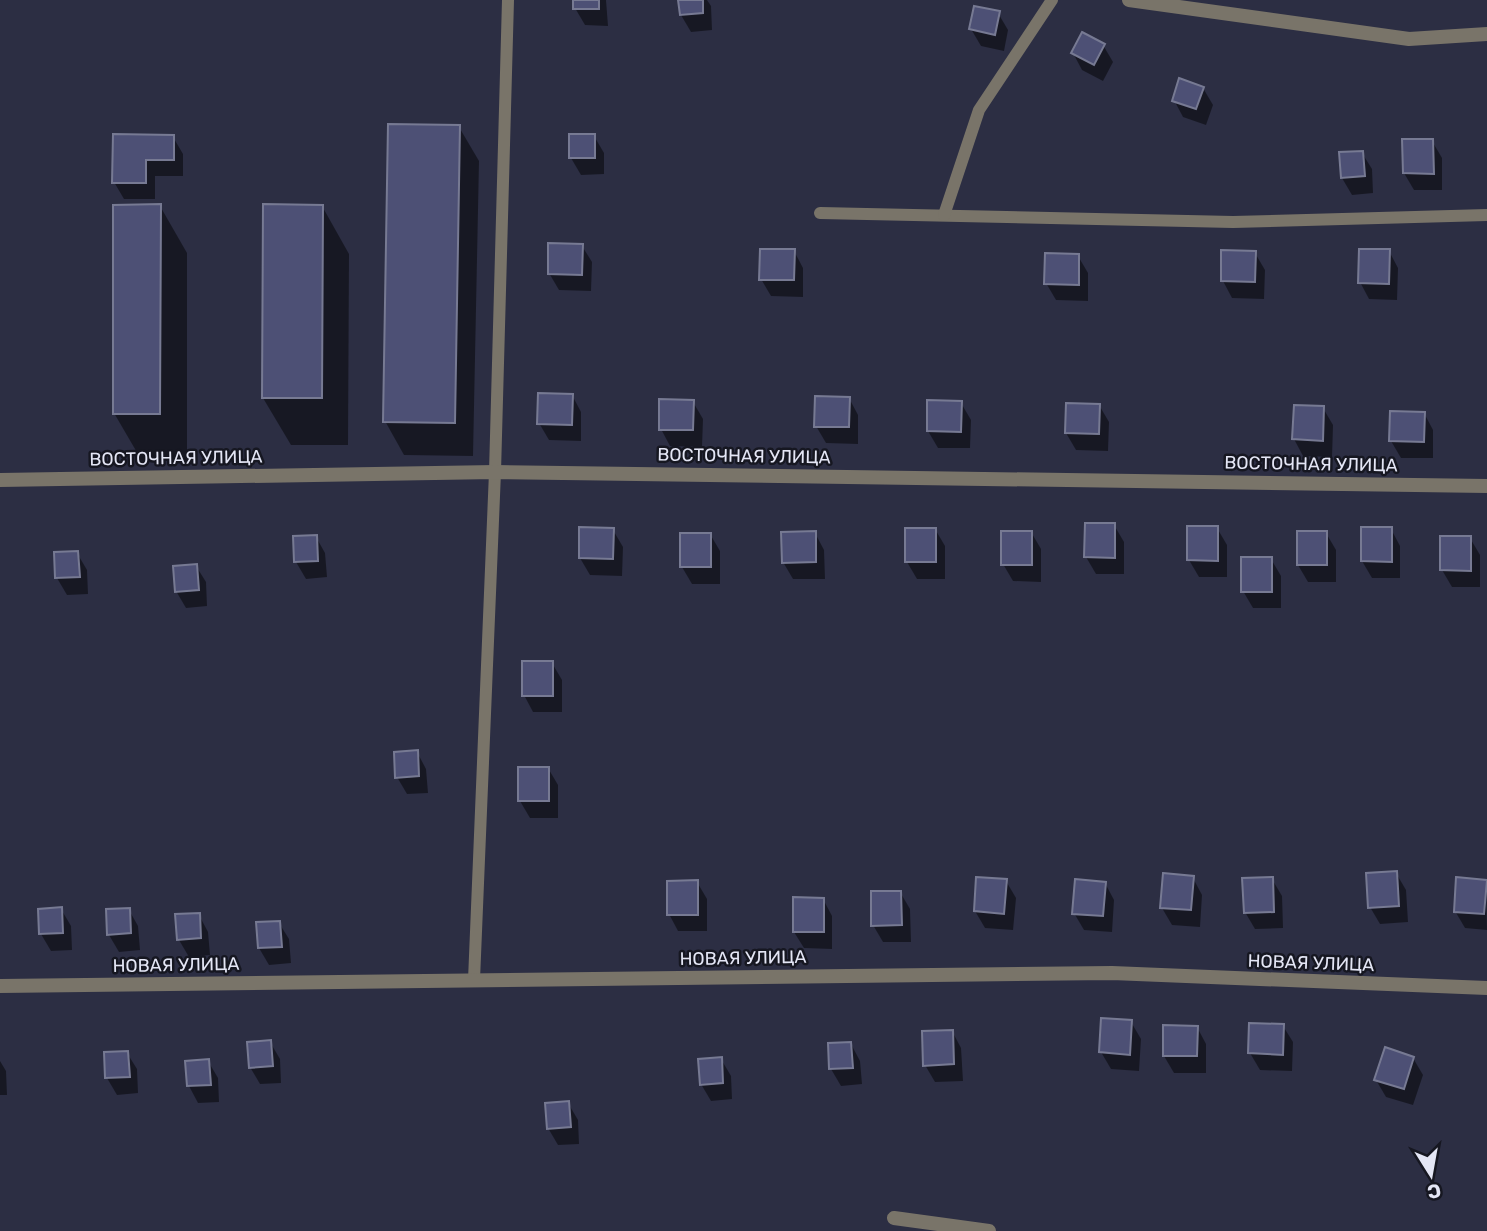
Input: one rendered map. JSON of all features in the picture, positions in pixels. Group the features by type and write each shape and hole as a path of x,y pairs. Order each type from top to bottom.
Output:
{"street":[{"path":"1129,0 1409,39 1487,34"},
{"name":"ВОСТОЧНАЯ УЛИЦА","path":"0,480 495,472 1487,486"},
{"name":"НОВАЯ УЛИЦА","path":"0,986 1112,973 1487,988"},
{"path":"894,1218 989,1231"}],"lane":[{"path":"474,980 495,472 508,0"},
{"path":"944,215 979,110 1052,0"},
{"path":"820,212 1233,222 1487,215"}],"building":[{"path":"573,0 599,0 599,9 573,9"},
{"path":"678,0 703,0 703,13 680,15"},
{"path":"974,6 1000,11 995,35 969,29"},
{"path":"1082,32 1105,44 1094,65 1071,53"},
{"path":"1179,78 1204,87 1196,109 1172,101"},
{"path":"388,124 460,125 455,423 383,422"},
{"path":"113,134 174,135 174,160 146,160 146,183 112,183"},
{"path":"569,134 595,134 595,158 569,158"},
{"path":"1402,139 1433,139 1434,174 1403,173"},
{"path":"1363,151 1365,176 1341,178 1339,152"},
{"path":"161,204 160,414 113,414 113,205"},
{"path":"263,204 323,205 322,398 262,398"},
{"path":"548,243 583,244 582,275 548,274"},
{"path":"760,249 795,249 794,280 759,280"},
{"path":"1359,249 1390,249 1389,284 1358,283"},
{"path":"1221,250 1256,251 1255,282 1221,281"},
{"path":"1045,253 1079,254 1079,285 1044,284"},
{"path":"538,393 573,394 572,425 537,424"},
{"path":"815,396 850,397 849,427 814,427"},
{"path":"659,399 694,400 693,430 659,430"},
{"path":"927,400 962,401 961,432 927,431"},
{"path":"1066,403 1100,404 1099,434 1065,433"},
{"path":"1294,405 1324,406 1323,441 1292,439"},
{"path":"1390,411 1425,412 1424,442 1389,441"},
{"path":"1085,523 1115,523 1115,558 1084,557"},
{"path":"1187,526 1218,526 1218,561 1187,560"},
{"path":"579,527 614,528 613,559 579,558"},
{"path":"1361,527 1392,527 1392,562 1361,561"},
{"path":"905,528 936,528 936,562 905,562"},
{"path":"816,531 816,562 782,563 781,532"},
{"path":"1001,531 1032,531 1032,565 1001,565"},
{"path":"1297,531 1327,531 1327,565 1297,565"},
{"path":"680,533 711,533 711,567 680,567"},
{"path":"317,535 318,561 294,562 293,536"},
{"path":"1440,536 1471,536 1471,571 1440,570"},
{"path":"78,551 80,577 55,578 54,552"},
{"path":"1241,557 1272,557 1272,592 1241,592"},
{"path":"197,564 199,590 175,592 173,566"},
{"path":"522,661 553,661 553,696 522,696"},
{"path":"418,750 419,776 395,778 394,752"},
{"path":"518,767 549,767 549,801 518,801"},
{"path":"1397,871 1399,906 1368,908 1366,873"},
{"path":"1163,873 1194,876 1191,910 1160,908"},
{"path":"976,877 1007,879 1004,914 974,911"},
{"path":"1273,877 1274,912 1244,913 1242,878"},
{"path":"1456,877 1487,880 1484,914 1454,912"},
{"path":"1075,879 1106,882 1103,916 1072,914"},
{"path":"698,880 698,915 667,915 667,881"},
{"path":"871,891 901,891 902,925 871,926"},
{"path":"793,897 824,898 824,932 793,932"},
{"path":"62,907 63,933 39,934 38,909"},
{"path":"130,908 131,933 107,935 106,909"},
{"path":"200,913 201,938 177,940 175,914"},
{"path":"280,921 282,947 258,948 256,922"},
{"path":"1101,1018 1132,1020 1130,1055 1099,1052"},
{"path":"1249,1023 1284,1024 1283,1055 1248,1053"},
{"path":"1163,1025 1198,1026 1197,1056 1163,1056"},
{"path":"953,1030 954,1064 923,1066 922,1031"},
{"path":"271,1040 273,1066 249,1068 247,1042"},
{"path":"851,1042 853,1068 829,1069 828,1043"},
{"path":"1385,1047 1414,1057 1404,1089 1374,1080"},
{"path":"128,1051 130,1077 105,1078 104,1052"},
{"path":"722,1057 723,1083 700,1085 698,1059"},
{"path":"209,1059 211,1085 187,1086 185,1061"},
{"path":"569,1101 571,1127 547,1129 545,1103"}]}
